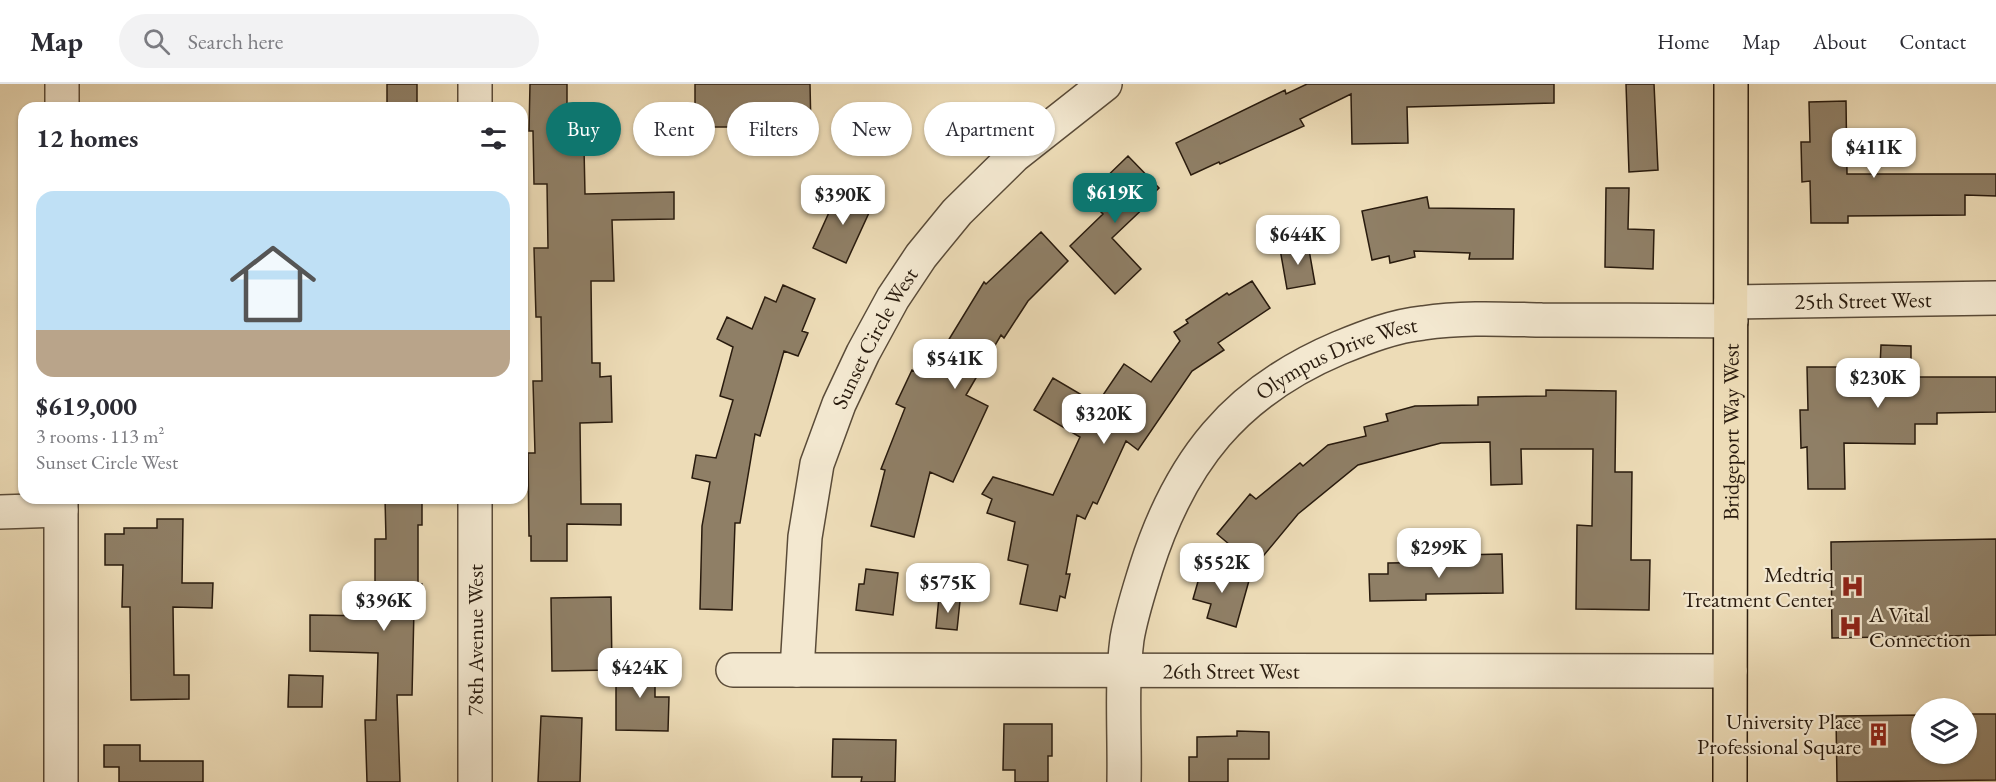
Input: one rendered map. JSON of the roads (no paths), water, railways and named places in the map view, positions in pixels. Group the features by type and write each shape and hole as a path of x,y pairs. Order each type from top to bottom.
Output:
{"main road":[{"name":"Bridgeport Way West","path":"1730,782 1731,84"}],"street":[{"path":"62,84 62,102"},
{"path":"476,84 476,102"},
{"name":"Sunset Circle West","path":"797,670 805,537 817,464 839,404 863,353 893,298 921,256 957,212 1015,155 1105,84"},
{"name":"25th Street West","path":"1731,312 1996,298"},
{"name":"Olympus Drive West","path":"1124,782 1125,670 1130,624 1161,525 1184,479 1204,447 1228,420 1265,388 1324,354 1380,332 1420,323 1445,320 1731,312"},
{"path":"0,512 61,504 61,782"},
{"name":"78th Avenue West","path":"475,504 475,782"},
{"name":"26th Street West","path":"733,670 1730,671"}],"place":[{"name":"Medtriq Treatment Center","path":"1852,587"},
{"name":"A Vital Connection","path":"1851,627"},
{"name":"University Place Professional Square","path":"1879,734"}]}
